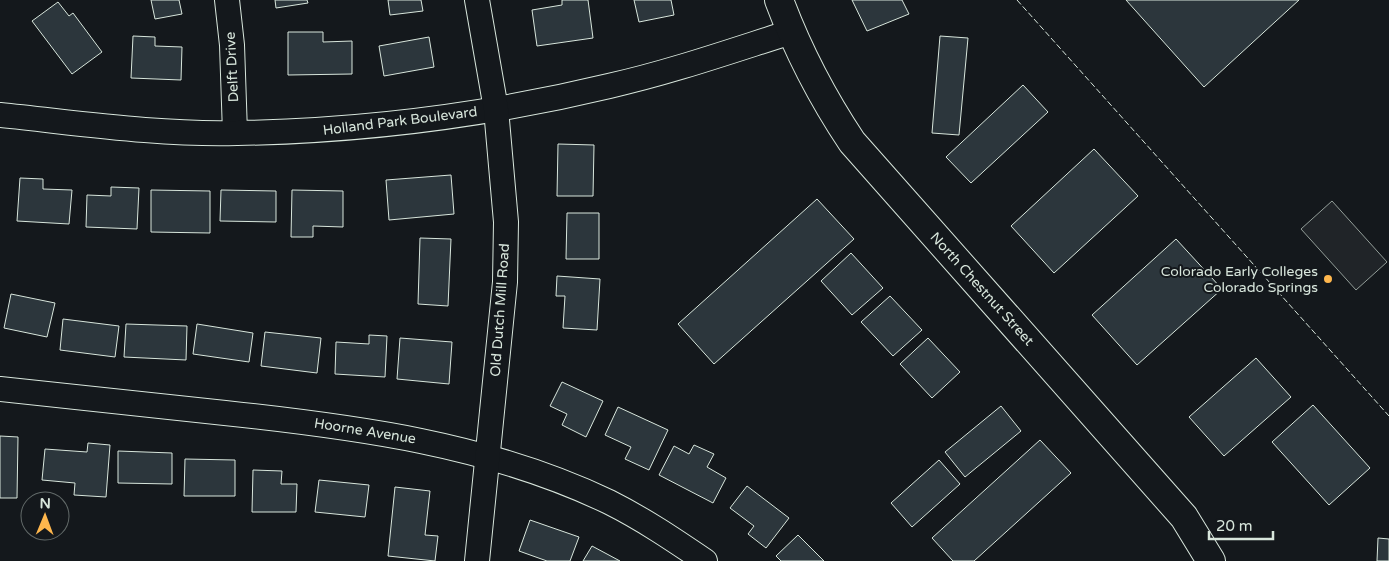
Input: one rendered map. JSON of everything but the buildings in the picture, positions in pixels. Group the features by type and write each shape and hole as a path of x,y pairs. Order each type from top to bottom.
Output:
{"main road":[{"name":"North Chestnut Street","path":"779,0 791,32 823,98 852,142 1184,517 1211,561"}],"street":[{"name":"Delft Drive","path":"227,0 232,45 235,133"},
{"name":"Old Dutch Mill Road","path":"476,561 505,282 506,222 496,109 477,0"},
{"name":"Holland Park Boulevard","path":"0,115 132,129 235,133 319,131 367,126 496,109 609,86 678,68 791,32"},
{"name":"Hoorne Avenue","path":"0,389 339,425 428,441 488,457 554,480 608,502 664,532 705,561"}],"shaded area":[{"path":"1332,201 1387,262 1356,290 1301,229"}],"fence":[{"path":"1017,0 1389,416"}],"place":[{"name":"Colorado Early Colleges Colorado Springs","path":"1328,279"}]}
